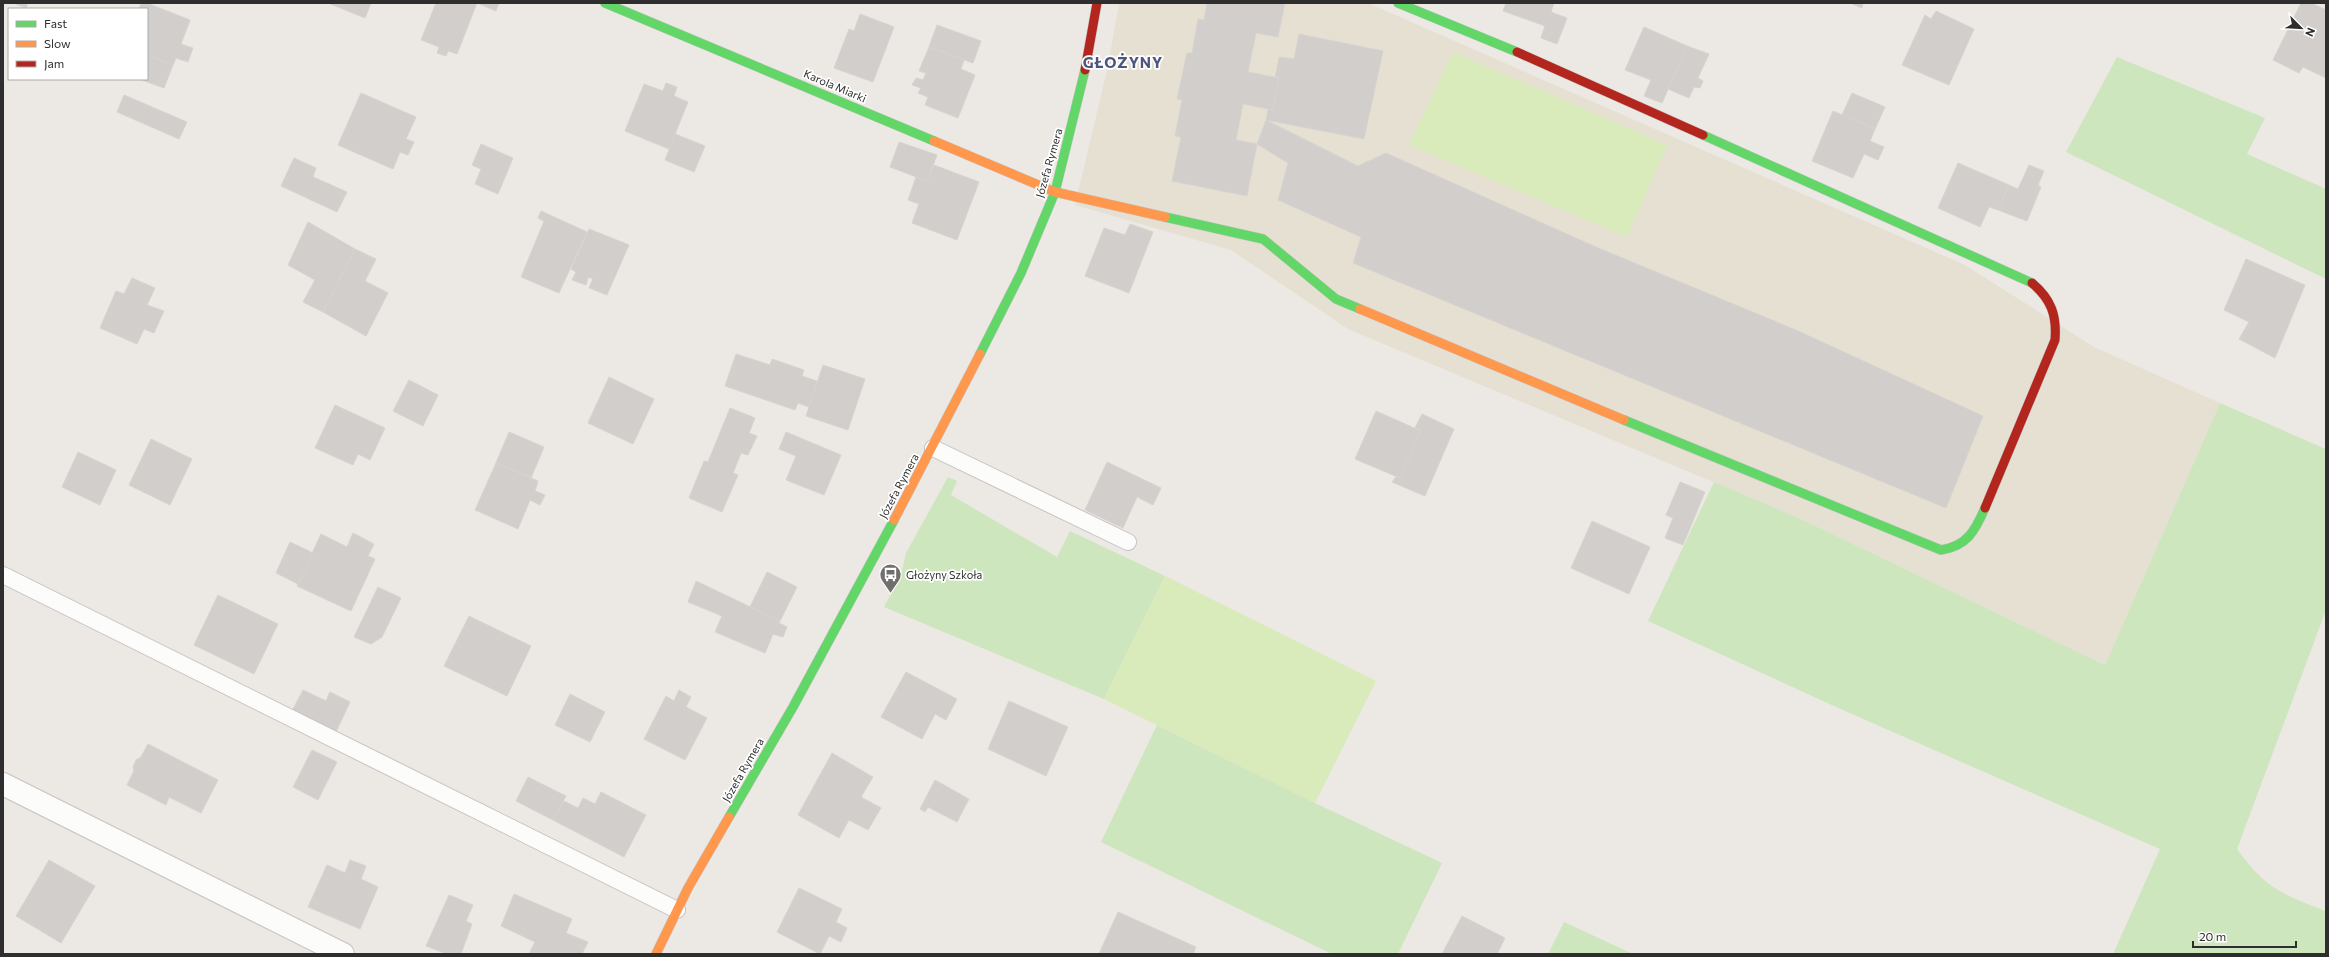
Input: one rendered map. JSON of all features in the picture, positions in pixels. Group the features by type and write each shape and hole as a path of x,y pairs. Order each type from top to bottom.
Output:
{"street":[{"name":"Karola Miarki","path":"605,3 1055,192 1263,239 1336,299 1579,402 1941,550 1954,549 1967,542 1975,531 2055,340 2056,325 2053,308 2046,294 2032,284 1574,77 1398,3"},
{"name":"Józefa Rymera","path":"656,954 688,888 793,708 933,448 1000,316 1055,192 1082,84 1097,3"},
{"path":"3,784 343,954"}],"lane":[{"path":"933,448 1128,542"},
{"path":"3,575 677,910"}],"shaded area":[{"path":"1119,3 1368,3 1965,265 2094,347 2220,403 2105,665 1801,519 1348,329 1231,250 1075,205 1108,66"}],"green space":[{"path":"1453,52 1667,145 1627,237 1409,145"},
{"path":"2117,57 2265,118 2247,154 2326,189 2326,279 2066,152"},
{"path":"2220,403 2326,449 2326,610 2237,849 2257,873 2276,889 2298,900 2326,911 2326,954 2113,954 2160,849 1845,711 1648,621 1714,482 1801,519 2105,665"},
{"path":"948,477 957,481 951,495 1057,557 1070,531 1165,576 1104,699 884,607 901,575 906,553"},
{"path":"1165,576 1376,681 1315,803 1104,699"},
{"path":"1157,725 1315,803 1442,863 1398,954 1332,954 1101,842"},
{"path":"1564,922 1633,954 1548,954"}],"building":[{"path":"13,3 28,3 26,8"},
{"path":"141,3 147,3 190,20 181,44 193,48 188,62 176,58 173,65 148,55 148,8 139,8"},
{"path":"328,3 371,3 365,18"},
{"path":"436,3 477,3 457,54 448,51 446,56 437,53 439,47 421,40"},
{"path":"477,3 499,3 496,11"},
{"path":"1207,3 1285,3 1278,37 1256,33 1248,72 1279,78 1273,110 1243,104 1236,140 1257,144 1247,196 1172,181 1181,137 1175,136 1182,100 1177,99 1187,53 1192,53 1198,19 1204,20"},
{"path":"1506,3 1554,3 1551,12 1567,18 1557,44 1541,38 1545,26 1503,11"},
{"path":"1850,3 1863,3 1862,8"},
{"path":"2301,3 2311,3 2326,10 2326,78 2303,67 2299,73 2273,60"},
{"path":"1936,11 1974,29 1949,85 1902,65 1925,15 1931,19"},
{"path":"860,14 894,27 873,82 834,68 849,29 854,31"},
{"path":"937,25 981,41 973,63 929,47"},
{"path":"1644,27 1687,46 1662,103 1644,96 1651,80 1625,70"},
{"path":"1299,34 1383,51 1364,139 1266,120 1268,109 1273,110 1279,78 1275,78 1279,57 1294,59"},
{"path":"1687,46 1709,54 1698,78 1703,81 1700,88 1694,87 1689,98 1668,89"},
{"path":"929,47 964,60 961,69 975,75 958,118 925,105 928,97 918,93 921,88 912,85 916,78 923,80 926,73 919,71"},
{"path":"148,55 173,65 164,88 142,80 148,80"},
{"path":"666,83 677,87 674,96 688,102 669,149 625,131 644,84 663,91"},
{"path":"361,93 416,117 406,139 414,142 408,155 400,152 393,169 338,145"},
{"path":"1852,93 1885,107 1875,129 1842,115"},
{"path":"124,95 187,122 179,139 117,112"},
{"path":"1833,111 1875,129 1870,141 1884,147 1878,160 1864,154 1853,178 1812,161"},
{"path":"1266,120 1358,166 1386,153 1596,247 1796,330 1983,416 1946,508 1353,263 1361,237 1278,200 1288,163 1257,144"},
{"path":"675,134 705,146 694,172 665,160"},
{"path":"899,142 937,155 927,181 890,167"},
{"path":"481,144 513,158 498,194 475,184 481,169 472,165"},
{"path":"294,158 316,168 313,177 347,192 337,212 281,186"},
{"path":"1958,163 2009,185 1998,210 1989,207 1980,227 1938,208"},
{"path":"934,165 979,182 957,240 912,223 919,204 908,200 916,177 927,181"},
{"path":"2029,165 2044,171 2038,185 2041,187 2027,221 1998,210 2009,185 2018,189"},
{"path":"541,211 587,232 559,293 521,277 544,221 538,218"},
{"path":"308,222 355,249 323,312 303,302 315,280 288,265"},
{"path":"1130,224 1153,232 1129,293 1085,276 1104,228 1125,235"},
{"path":"589,229 629,245 607,295 589,288 593,279 588,277 586,285 572,280 576,272 571,269"},
{"path":"355,249 376,259 365,281 388,293 366,336 323,312"},
{"path":"2246,259 2305,285 2275,358 2239,339 2249,322 2224,310"},
{"path":"132,278 155,288 147,305 164,311 154,333 144,329 137,344 100,328 116,291 124,294"},
{"path":"736,354 770,365 772,359 804,370 802,376 817,381 809,407 798,403 795,410 725,386"},
{"path":"823,365 865,379 848,430 806,416"},
{"path":"609,377 654,399 633,444 588,423"},
{"path":"409,380 438,395 423,426 393,411"},
{"path":"335,405 385,428 370,460 358,454 353,465 315,448"},
{"path":"730,408 755,418 749,433 757,436 748,455 741,453 733,473 738,475 722,512 689,498 704,461 708,462"},
{"path":"1376,411 1421,431 1400,478 1355,459"},
{"path":"1422,414 1454,429 1425,496 1392,482 1396,477 1400,478 1421,431 1415,428"},
{"path":"509,432 544,447 531,478 496,463"},
{"path":"786,432 841,455 824,495 786,480 796,456 779,449"},
{"path":"151,439 192,459 170,505 129,485"},
{"path":"78,452 116,470 100,505 62,487"},
{"path":"1107,462 1161,488 1153,505 1137,497 1123,528 1085,510"},
{"path":"496,463 538,481 535,491 545,495 540,505 530,500 518,529 475,510"},
{"path":"1680,482 1705,492 1683,545 1665,538 1673,518 1666,515"},
{"path":"1592,521 1650,547 1629,594 1571,568"},
{"path":"353,533 374,544 368,556 375,559 351,611 297,586 321,534 347,547"},
{"path":"290,542 313,553 298,584 276,573"},
{"path":"767,572 797,587 780,621 750,607"},
{"path":"696,581 780,621 779,623 787,627 783,637 773,634 765,653 715,632 722,616 688,602"},
{"path":"378,587 401,598 382,637 371,644 354,637"},
{"path":"218,595 278,624 254,674 194,645"},
{"path":"469,616 531,646 507,696 444,666"},
{"path":"906,672 957,699 946,720 935,714 922,739 881,717"},
{"path":"303,690 326,701 330,692 350,702 336,732 292,711"},
{"path":"679,690 691,697 686,707 707,718 685,760 644,739 666,696 674,701"},
{"path":"570,694 605,712 590,742 555,725"},
{"path":"1009,701 1068,727 1046,776 988,749"},
{"path":"148,744 218,780 201,813 169,797 166,805 127,785 134,771 133,767 136,760 141,757"},
{"path":"312,750 337,762 318,800 293,787"},
{"path":"832,753 873,777 861,797 881,808 868,830 849,820 839,838 798,815"},
{"path":"528,777 566,796 553,820 516,801"},
{"path":"935,780 969,799 957,822 928,807 925,812 920,809"},
{"path":"601,792 646,815 624,857 553,820 564,801 578,808 583,798 595,804"},
{"path":"49,860 95,886 61,943 16,916"},
{"path":"350,860 366,866 361,879 378,887 360,929 308,907 327,865 345,873"},
{"path":"799,888 842,909 836,922 847,928 841,942 829,936 820,954 777,932"},
{"path":"514,894 572,919 566,933 588,942 582,954 529,954 535,942 501,926"},
{"path":"449,895 473,905 466,921 472,924 461,954 447,954 426,946"},
{"path":"1118,912 1196,947 1193,954 1099,954"},
{"path":"1462,916 1505,938 1497,954 1442,954"}],"traffic: fast":[{"path":"605,3 934,141"},
{"path":"1398,3 1517,52"},
{"path":"980,354 1021,273 1055,192 1085,70"},
{"path":"1703,135 2032,283"},
{"path":"1165,217 1263,239 1336,299 1360,309"},
{"path":"1624,420 1941,550 1950,548 1964,541 1978,524 1985,508"},
{"path":"729,817 793,707 894,520"}],"traffic: slow":[{"path":"934,141 1055,192 1165,217"},
{"path":"1360,309 1624,420"},
{"path":"894,520 980,354"},
{"path":"656,954 688,888 729,817"}],"traffic: jam":[{"path":"1085,70 1097,3"},
{"path":"1517,52 1703,135"},
{"path":"1985,508 2055,340 2054,315 2044,295 2032,283"}],"place":[{"name":"Głożyny Szkoła","path":"891,594"}],"district":[{"name":"GŁOŻYNY","path":"1123,63"}]}
